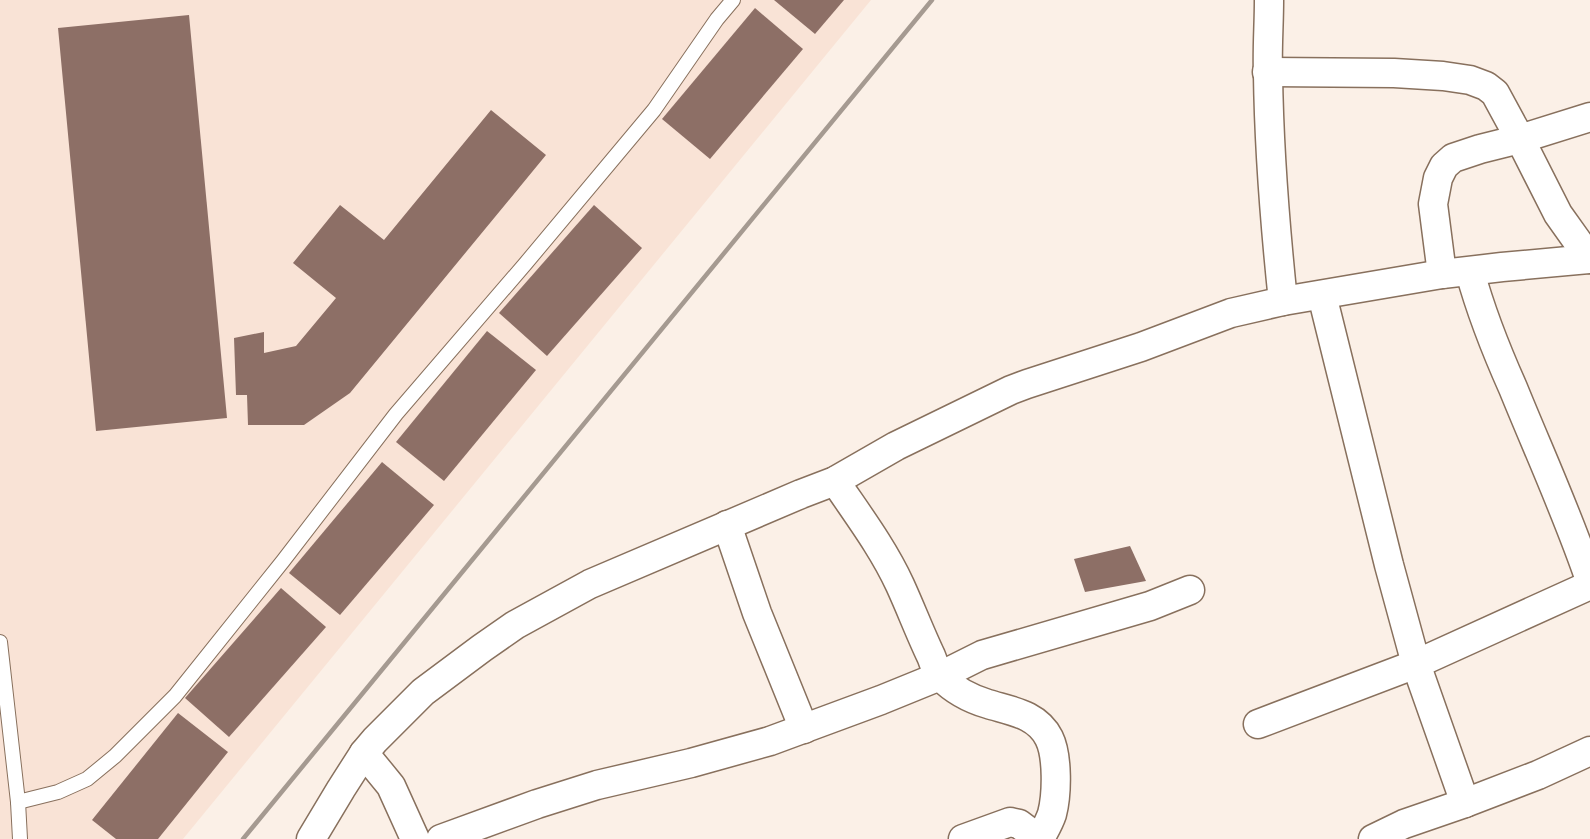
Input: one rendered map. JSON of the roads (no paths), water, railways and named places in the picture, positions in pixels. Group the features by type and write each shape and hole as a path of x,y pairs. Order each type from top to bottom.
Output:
{"street":[{"path":"1269,0 1270,140 1275,227 1283,301"},
{"path":"311,839 364,753 407,707 423,692 515,625 590,584 835,481 896,446 1019,387 1141,348 1231,314 1283,301 1456,273 1590,259 1558,214 1495,93 1486,86 1443,76 1394,73 1268,72"},
{"path":"1257,724 1416,664 1589,573 1478,302 1456,273 1433,204 1438,178 1444,166 1453,158 1590,117"},
{"path":"1322,295 1416,664 1465,803"},
{"path":"835,481 879,546 900,585 940,676 966,695 1029,717 1041,726 1050,740 1055,774 1055,797 1052,815 1040,839 1019,824 1010,822 963,839"},
{"path":"727,525 757,613 804,729"},
{"path":"441,839 597,785 770,741 881,700 940,676 982,655 1150,606 1190,590"},
{"path":"1373,839 1404,824 1539,775 1590,751"},
{"path":"364,753 391,786 415,839"}],"lane":[{"path":"18,802 58,792 87,778 116,756 175,696 396,414 654,110 717,19 733,0"},
{"path":"0,642 20,839"}],"railway":[{"path":"243,839 932,0"}]}
